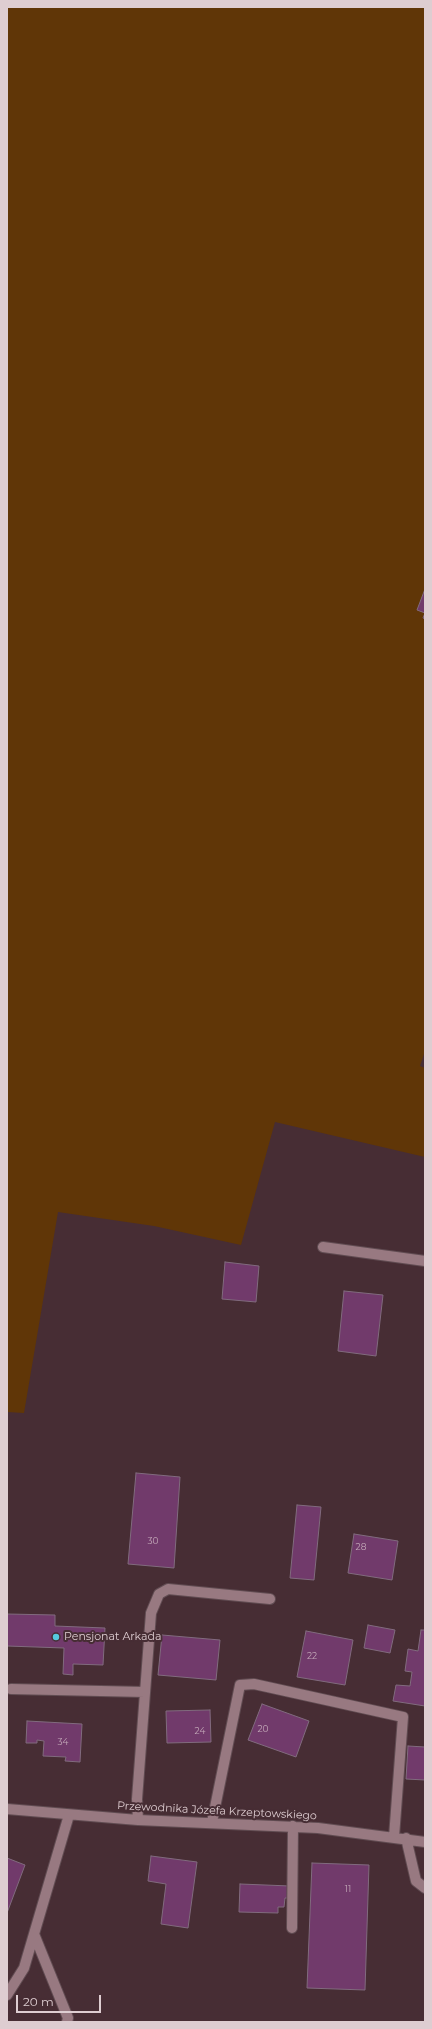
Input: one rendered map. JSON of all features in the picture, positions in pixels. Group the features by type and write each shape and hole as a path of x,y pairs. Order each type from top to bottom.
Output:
{"street":[{"path":"323,1247 425,1262"},
{"path":"138,1820 137,1799 151,1613 159,1594 168,1589 270,1599"},
{"path":"212,1822 240,1685 254,1684 403,1717 394,1837"},
{"path":"11,1689 145,1692"},
{"name":"Przewodnika Józefa Krzeptowskiego","path":"7,1809 138,1820 293,1826 406,1838 425,1842"},
{"path":"7,1995 24,1968 69,1815"},
{"path":"292,1928 293,1826"},
{"path":"406,1838 416,1881 425,1888"},
{"path":"34,1934 68,2018 67,2022"}],"shaded area":[{"path":"7,7 425,7 425,1051 420,1066 425,1068 425,1157 275,1122 241,1245 154,1226 58,1212 24,1413 7,1412"}],"building":[{"path":"425,589 425,613 417,610"},
{"path":"225,1262 259,1266 256,1302 222,1299"},
{"path":"344,1291 383,1295 376,1356 338,1351"},
{"path":"136,1473 180,1477 174,1568 128,1564"},
{"path":"297,1505 321,1507 314,1580 290,1578"},
{"path":"354,1534 398,1541 392,1580 348,1573"},
{"name":"Pensjonat Arkada","path":"7,1614 55,1615 55,1626 105,1628 103,1665 73,1664 73,1675 63,1674 64,1648 7,1646"},
{"path":"368,1625 395,1630 390,1653 364,1648"},
{"path":"421,1630 425,1630 425,1706 393,1701 396,1685 410,1686 412,1672 405,1671 408,1649 418,1651"},
{"path":"306,1631 353,1640 345,1685 297,1677"},
{"path":"162,1635 220,1640 216,1680 158,1675"},
{"path":"262,1704 309,1721 296,1757 248,1740"},
{"path":"210,1710 211,1742 167,1743 166,1711"},
{"path":"27,1721 82,1724 80,1762 65,1761 66,1757 43,1756 44,1741 37,1740 37,1743 26,1743"},
{"path":"408,1746 425,1747 425,1780 406,1779"},
{"path":"151,1856 197,1862 188,1928 161,1924 166,1884 148,1881"},
{"path":"7,1858 25,1865 7,1913"},
{"path":"312,1863 369,1865 365,1990 307,1988"},
{"path":"240,1884 290,1886 290,1898 285,1898 284,1907 278,1907 278,1913 239,1912"}],"place":[{"name":"Pensjonat Arkada","path":"56,1637"}]}
